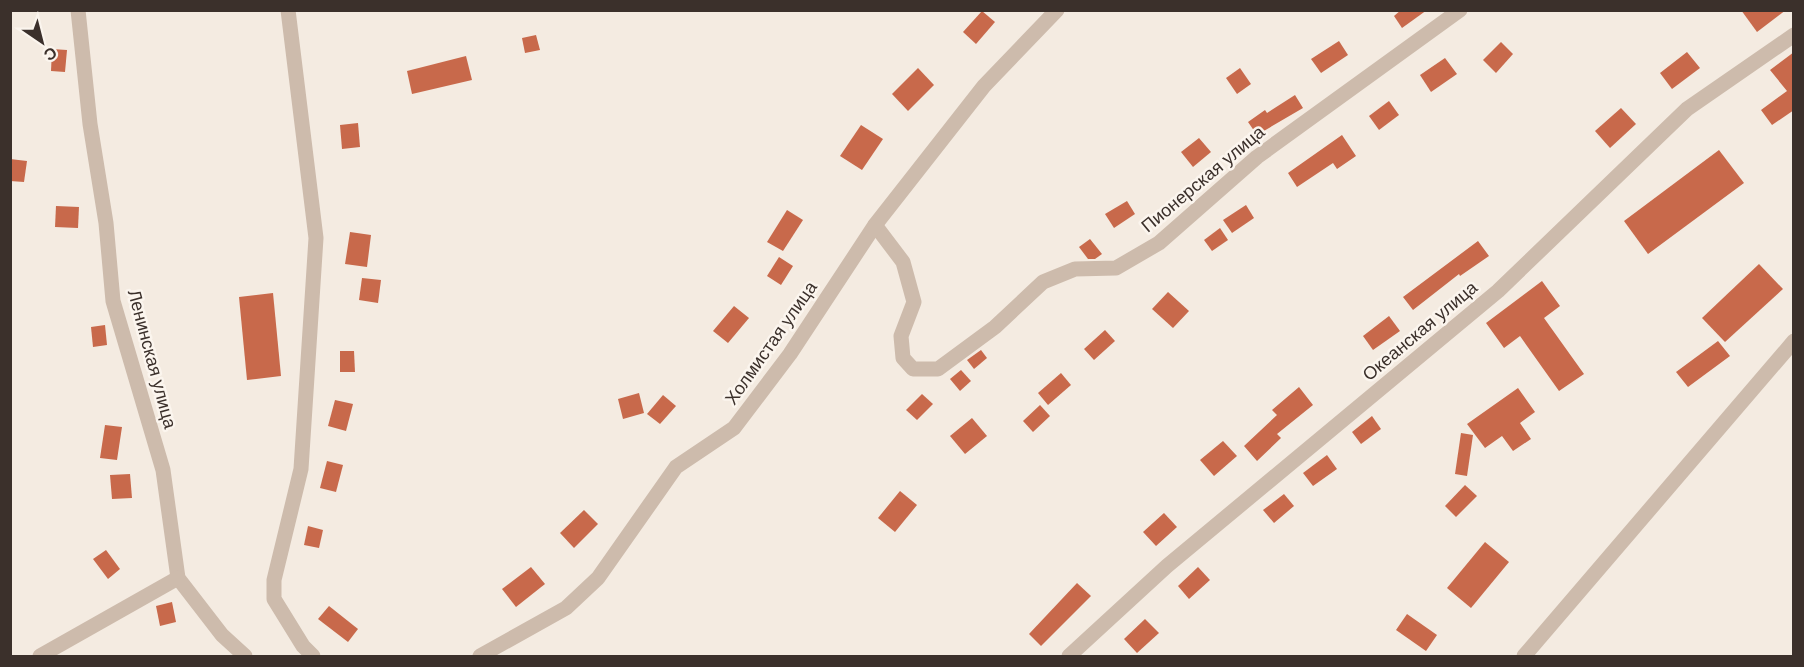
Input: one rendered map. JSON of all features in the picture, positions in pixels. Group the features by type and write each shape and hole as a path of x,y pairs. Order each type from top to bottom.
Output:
{"street":[{"name":"Ленинская улица","path":"78,10 90,124 106,223 113,301 163,470 178,578 222,635 245,657"},
{"path":"288,10 316,238 301,469 274,579 274,599 303,646 313,657"},
{"name":"Холмистая улица","path":"480,657 566,608 598,578 676,467 734,428 790,354 875,225 984,86 1057,10"},
{"name":"Пионерская улица","path":"875,225 903,262 914,302 901,336 903,358 913,369 938,369 995,327 1043,282 1075,269 1116,268 1159,243 1257,157 1460,10"},
{"name":"Океанская улица","path":"1069,657 1167,566 1498,291 1688,109 1794,35"},
{"path":"1524,657 1794,340"},
{"path":"40,657 178,578"}],"building":[{"path":"1401,10 1427,10 1402,28 1394,16"},
{"path":"1741,10 1786,10 1757,32"},
{"path":"982,11 995,22 976,44 963,32"},
{"path":"536,35 540,50 525,53 522,38"},
{"path":"1339,41 1348,55 1321,73 1311,59"},
{"path":"1501,42 1513,54 1496,73 1483,60"},
{"path":"52,49 67,50 65,72 51,71"},
{"path":"1687,52 1700,68 1672,89 1660,73"},
{"path":"1794,52 1794,110 1772,125 1761,110 1787,91 1770,70"},
{"path":"466,56 472,80 412,94 407,71"},
{"path":"1445,58 1457,74 1431,92 1420,75"},
{"path":"918,68 934,85 908,111 892,94"},
{"path":"1240,68 1251,84 1237,94 1226,78"},
{"path":"1295,95 1303,108 1257,135 1248,122 1265,110 1267,113"},
{"path":"1389,101 1399,115 1379,130 1369,116"},
{"path":"1621,108 1636,124 1610,148 1595,131"},
{"path":"358,123 360,147 342,149 340,125"},
{"path":"861,125 883,139 862,170 840,156"},
{"path":"1342,135 1356,156 1337,169 1333,163 1297,187 1288,173"},
{"path":"1199,138 1211,152 1193,167 1181,152"},
{"path":"1719,150 1744,183 1648,254 1624,221"},
{"path":"10,159 27,161 24,182 10,181"},
{"path":"1127,201 1135,214 1114,228 1105,214"},
{"path":"1246,205 1254,218 1232,233 1223,220"},
{"path":"56,206 79,207 78,228 55,227"},
{"path":"787,210 803,220 783,251 767,242"},
{"path":"1220,228 1228,240 1212,251 1204,240"},
{"path":"350,232 371,235 367,267 345,264"},
{"path":"1090,239 1102,254 1095,259 1088,259 1079,247"},
{"path":"1478,241 1489,256 1460,276 1459,274 1413,310 1403,297"},
{"path":"779,257 793,266 781,285 767,276"},
{"path":"1759,264 1783,289 1725,342 1702,318"},
{"path":"362,278 381,280 378,303 359,300"},
{"path":"1542,281 1560,306 1544,318 1584,374 1559,391 1520,336 1504,348 1486,323"},
{"path":"1168,292 1189,311 1173,328 1152,309"},
{"path":"273,293 281,376 247,380 239,297"},
{"path":"734,306 749,318 728,343 713,331"},
{"path":"1389,316 1400,331 1373,350 1363,336"},
{"path":"105,325 107,345 93,347 91,327"},
{"path":"1105,330 1115,341 1094,360 1084,349"},
{"path":"1718,341 1730,356 1688,387 1676,372"},
{"path":"981,350 987,358 974,369 967,360"},
{"path":"340,351 354,351 355,372 340,372"},
{"path":"961,370 971,381 960,391 950,379"},
{"path":"1061,373 1071,385 1048,405 1038,393"},
{"path":"1299,387 1313,405 1277,434 1281,438 1257,461 1244,446 1277,415 1272,410"},
{"path":"1518,388 1535,412 1520,423 1531,439 1513,451 1502,436 1485,448 1467,424"},
{"path":"639,393 644,413 623,419 618,399"},
{"path":"922,394 933,404 917,420 906,410"},
{"path":"663,395 676,406 660,424 647,414"},
{"path":"335,400 353,404 346,431 328,426"},
{"path":"1040,405 1050,416 1033,432 1023,421"},
{"path":"1372,416 1381,429 1361,444 1352,432"},
{"path":"972,418 987,436 965,454 950,436"},
{"path":"105,425 122,427 117,460 100,458"},
{"path":"1461,433 1473,435 1467,476 1455,474"},
{"path":"1223,441 1237,456 1214,476 1200,460"},
{"path":"1327,455 1337,469 1313,486 1303,473"},
{"path":"327,461 343,465 336,492 320,488"},
{"path":"130,474 132,498 112,499 110,475"},
{"path":"1465,485 1477,496 1456,517 1445,506"},
{"path":"900,491 917,505 895,532 878,518"},
{"path":"1284,494 1294,506 1274,523 1263,510"},
{"path":"584,510 598,524 574,548 560,533"},
{"path":"1164,513 1177,527 1156,546 1143,532"},
{"path":"308,526 323,530 319,548 304,545"},
{"path":"1485,542 1509,562 1471,608 1447,588"},
{"path":"106,550 120,569 108,579 93,559"},
{"path":"531,567 545,584 516,607 502,589"},
{"path":"1198,567 1210,580 1189,599 1178,586"},
{"path":"1077,583 1091,596 1041,646 1029,634"},
{"path":"172,602 176,622 160,626 156,606"},
{"path":"329,606 358,629 348,642 318,619"},
{"path":"1407,614 1437,635 1426,651 1396,630"},
{"path":"1145,619 1159,633 1137,653 1124,639"}]}
